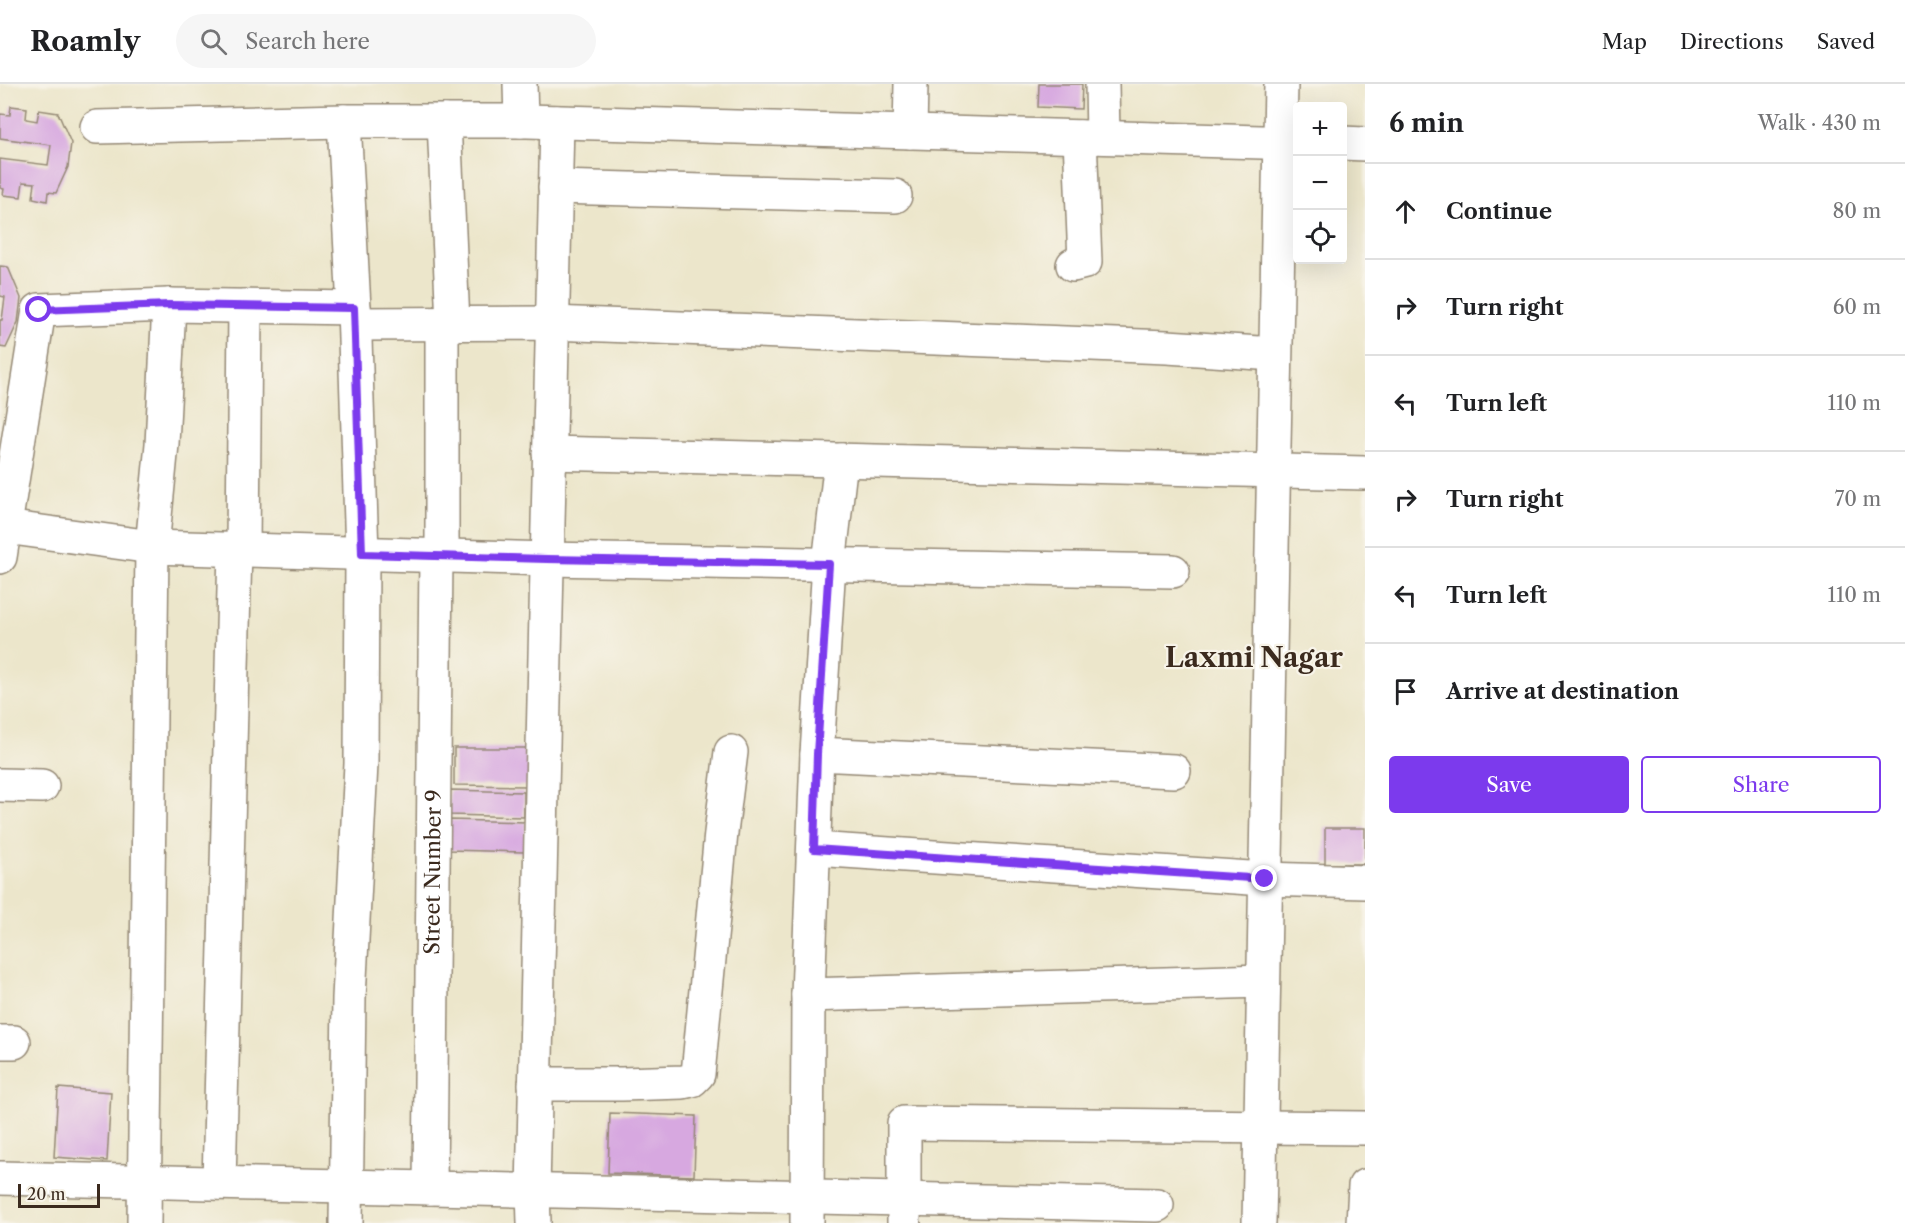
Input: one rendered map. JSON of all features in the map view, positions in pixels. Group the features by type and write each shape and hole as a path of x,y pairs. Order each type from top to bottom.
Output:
{"street":[{"path":"520,84 520,121"},
{"path":"910,132 912,84"},
{"path":"1073,265 1085,262 1091,137 1102,84"},
{"path":"1259,1223 1275,354 1289,143 1281,84"},
{"path":"97,127 344,121 520,121 1289,143"},
{"path":"344,121 354,316 362,554 361,764 349,999 346,1223"},
{"name":"Street Number 9","path":"430,1188 439,556 448,324 444,121"},
{"path":"534,1223 535,1084 557,122"},
{"path":"1347,143 1365,144"},
{"path":"555,188 895,196"},
{"path":"1173,571 547,559 2,542 39,310 169,305 245,306 448,324 552,322 1143,346 1275,354"},
{"path":"144,1223 152,547 162,444 169,305"},
{"path":"219,1183 245,306"},
{"path":"549,453 1365,473"},
{"path":"807,1210 808,995 817,754 829,564 841,460"},
{"path":"535,1084 683,1082 692,1080 698,1074 731,753"},
{"path":"817,754 1174,771"},
{"path":"0,785 42,786"},
{"path":"814,849 1265,879 1365,882"},
{"path":"808,995 1263,981"},
{"path":"904,1211 904,1123 1365,1128"},
{"path":"0,1178 533,1191 807,1210 904,1211 1157,1205"},
{"path":"1363,1223 1365,1186"}],"building":[{"path":"1039,84 1082,84 1081,109 1038,107"},
{"path":"11,106 27,108 26,119 37,121 39,110 58,113 71,143 68,167 56,193 48,192 47,201 33,198 35,183 23,182 21,197 3,195 4,189 0,188 0,159 48,165 51,145 0,138 0,114 10,115"},
{"path":"0,266 8,267 21,298 18,322 6,348 0,347 0,320 2,320 5,297 0,296"},
{"path":"454,748 529,748 529,786 454,785"},
{"path":"449,790 524,792 524,817 449,815"},
{"path":"449,820 526,822 525,852 448,850"},
{"path":"1325,828 1365,828 1365,864 1325,864"},
{"path":"58,1088 111,1092 107,1161 54,1157"},
{"path":"610,1113 696,1116 694,1176 608,1173"}],"district":[{"name":"Laxmi Nagar","path":"1254,658"}],"route":[{"path":"39,310 169,305 354,308 362,554 829,564 817,754 814,849 1265,879"}]}
